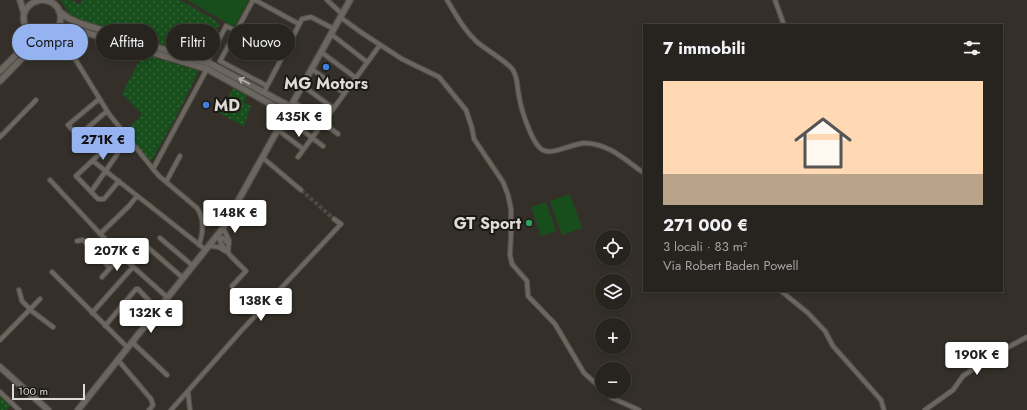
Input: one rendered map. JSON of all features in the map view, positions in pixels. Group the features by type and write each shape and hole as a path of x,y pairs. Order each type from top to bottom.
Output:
{"street":[{"path":"20,0 26,24"},
{"path":"24,14 28,7 38,0 52,3 59,11 79,24 207,62 264,92 292,104 338,134"},
{"path":"240,24 254,0 300,24"},
{"path":"327,0 341,16 380,45 402,59 439,77 466,110 474,139 503,182 508,195 511,209 510,255 512,264 527,281 528,296 555,324 584,373 595,383"},
{"path":"78,410 223,228 350,0"},
{"path":"447,0 458,19 473,37 513,68 518,83 519,96 532,138 542,150 551,152 576,144 597,144 606,147 643,172"},
{"path":"775,0 784,24"},
{"path":"59,11 61,21 60,24"},
{"path":"264,92 302,19 311,17 332,32 368,62"},
{"path":"207,62 226,26 228,27"},
{"path":"88,33 207,69 286,115 323,146"},
{"path":"298,157 380,45"},
{"path":"228,46 220,60 267,86"},
{"path":"321,52 356,78"},
{"path":"0,71 12,59"},
{"path":"0,81 20,60"},
{"path":"76,60 107,111 153,169 201,213 202,235 199,245"},
{"path":"153,169 207,69"},
{"path":"312,69 344,93"},
{"path":"302,86 333,108"},
{"path":"99,99 68,125 78,136 107,111"},
{"path":"0,136 36,100"},
{"path":"119,181 104,199 98,199 76,176 93,161 114,139 121,129"},
{"path":"278,130 303,149"},
{"path":"91,192 116,156 127,137"},
{"path":"166,182 180,156"},
{"path":"263,158 295,183 301,190"},
{"path":"93,161 199,245 207,248 214,245 228,253"},
{"path":"50,180 121,256 168,298"},
{"path":"100,234 129,206 137,196"},
{"path":"171,410 241,331 341,224 334,219"},
{"path":"223,228 228,236 228,253"},
{"path":"217,236 223,238 229,244"},
{"path":"217,236 228,253 246,271 232,286"},
{"path":"160,238 193,266"},
{"path":"77,241 83,240 110,268"},
{"path":"144,244 183,278"},
{"path":"102,277 121,256"},
{"path":"92,313 133,267"},
{"path":"52,272 128,348"},
{"path":"105,326 136,289 138,289 157,312 173,317"},
{"path":"19,290 22,301 29,309 54,327"},
{"path":"782,292 808,313 825,331 833,346 881,400 884,410"},
{"path":"0,340 40,299"},
{"path":"925,410 953,390 963,376 992,356 1027,337"},
{"path":"132,342 167,375"},
{"path":"118,360 151,399 152,405 150,410"},
{"path":"0,362 21,384"},
{"path":"0,367 21,384 48,410"},
{"path":"0,392 19,410"},
{"path":"188,392 190,410"},
{"path":"612,398 639,410"}],"green space":[{"path":"60,0 72,0 78,4 83,0 180,0 215,20 218,24 166,24 166,46 158,44 158,24 96,25 76,19 71,15"},
{"path":"187,0 249,0 236,24 229,24"},
{"path":"158,59 199,71 172,125 151,161 145,156 127,132 127,129 142,114 122,94 140,60 158,60"},
{"path":"233,88 247,95 244,102 251,106 244,127 220,113"},
{"path":"570,194 582,228 562,235 550,201"},
{"path":"546,202 556,231 541,236 531,207"},
{"path":"0,395 11,405 7,410 0,410"}],"tunnel":[{"path":"301,190 334,219"}],"place":[{"name":"MG Motors","path":"326,67"},
{"name":"MD","path":"206,105"},
{"name":"GT Sport","path":"529,223"}]}
